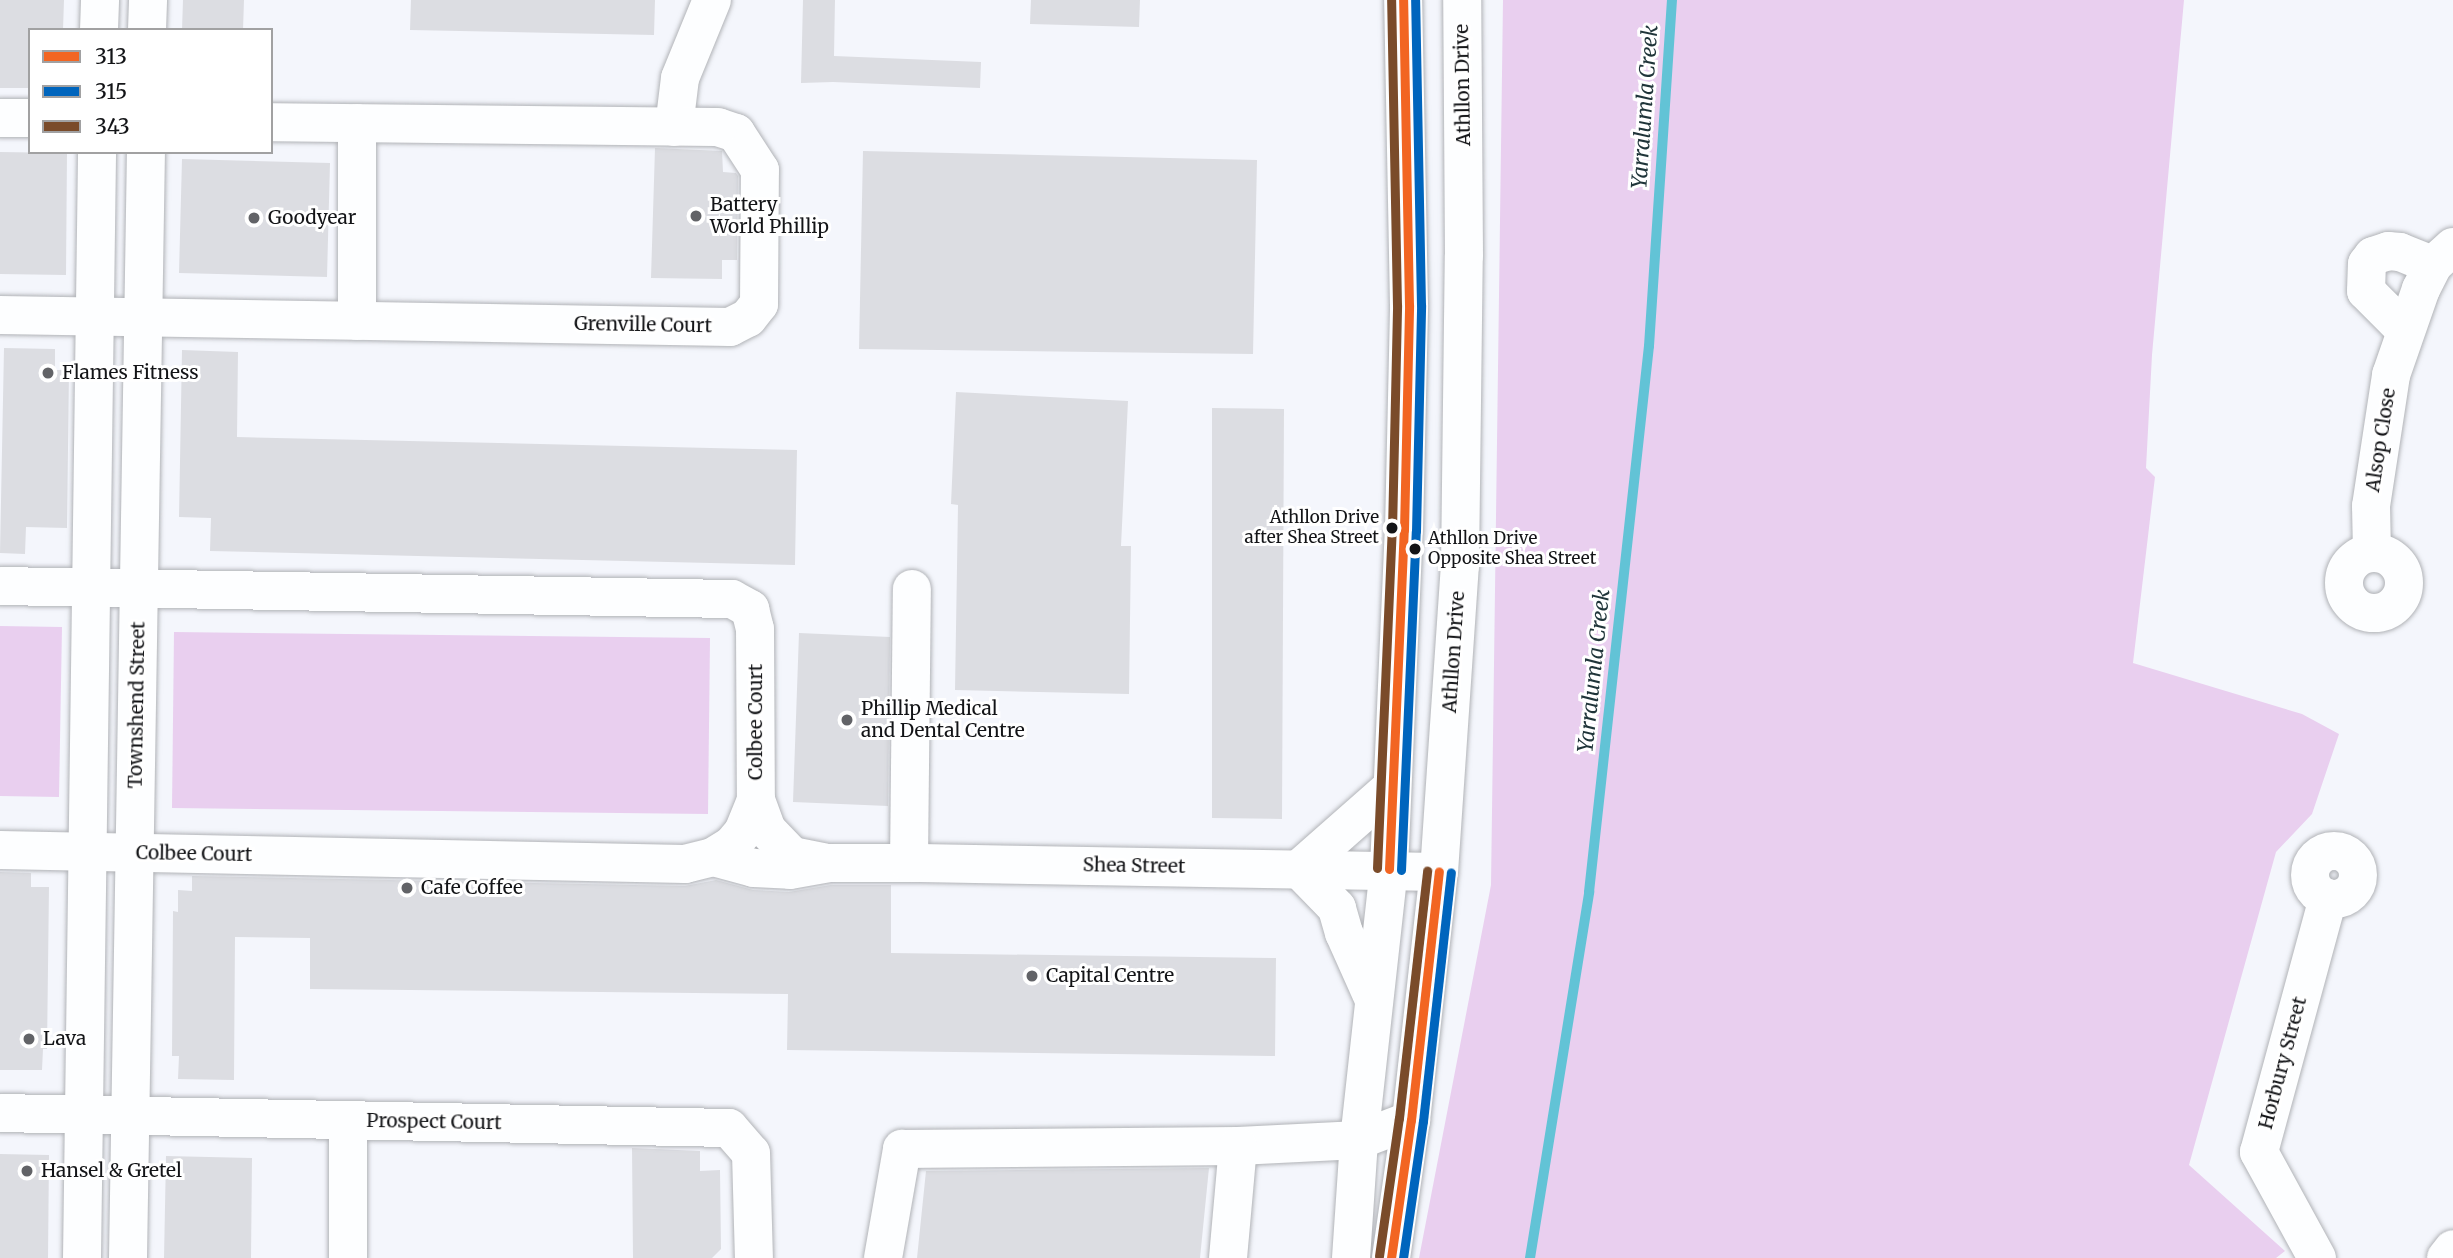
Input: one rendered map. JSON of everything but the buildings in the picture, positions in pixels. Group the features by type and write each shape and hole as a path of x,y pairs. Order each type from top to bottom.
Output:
{"street":[{"path":"99,28 100,0"},
{"path":"147,28 148,0"},
{"path":"674,127 680,78 712,0"},
{"path":"1351,1258 1359,1140 1389,869 1403,541 1409,305 1403,0"},
{"name":"Athllon Drive","path":"1391,1258 1411,1120 1438,872 1460,556 1464,256 1462,0"},
{"path":"0,118 28,118"},
{"name":"Grenville Court","path":"0,315 730,327 748,318 759,304 760,170 736,133 718,127 273,122"},
{"path":"357,123 357,321"},
{"path":"82,1258 97,154"},
{"name":"Townshend Street","path":"128,1258 146,154"},
{"name":"Alsop Close","path":"2372,553 2371,506 2392,375 2405,330 2443,256 2388,251 2373,256 2367,264 2366,291 2405,330"},
{"name":"Colbee Court","path":"0,586 732,599 750,609 755,629 757,800 743,832 732,845 713,857 685,864 0,850"},
{"path":"909,863 912,589"},
{"path":"1375,1002 1344,933 1336,908 1299,869 1391,788"},
{"name":"Shea Street","path":"757,800 767,830 792,856 829,863"},
{"name":"Shea Street","path":"713,857 754,868 790,870 829,863 909,863 1389,869 1438,872"},
{"name":"Horbury Street","path":"2318,1258 2259,1152 2328,898"},
{"name":"Prospect Court","path":"0,1113 729,1128 751,1153 754,1258"},
{"path":"348,1120 348,1258"},
{"path":"883,1258 902,1149 1238,1146 1359,1140 1411,1120"},
{"path":"1228,1258 1238,1146"},
{"path":"2446,1258 2453,1249"}],"shaded area":[{"path":"1503,0 2184,0 2152,355 2146,468 2155,477 2133,663 2302,714 2339,734 2312,814 2276,852 2189,1165 2285,1251 2276,1258 1419,1258 1491,885"},
{"path":"0,626 62,627 59,797 0,796"},
{"path":"174,632 710,638 708,814 172,808"}],"waterway":[{"name":"Yarralumla Creek","path":"1530,1258 1589,892 1649,346 1672,0"}],"transit line":[{"name":"343","path":"1377,868 1392,530 1397,305 1391,0"},
{"name":"313","path":"1389,869 1404,530 1409,305 1403,0"},
{"name":"315","path":"1401,870 1416,531 1421,305 1415,0"},
{"name":"343","path":"1379,1256 1399,1118 1427,871"},
{"name":"313","path":"1391,1258 1411,1120 1439,872"},
{"name":"315","path":"1403,1258 1423,1121 1451,873"}],"place":[{"name":"Battery World Phillip","path":"696,216"},
{"name":"Goodyear","path":"254,218"},
{"name":"Flames Fitness","path":"48,373"},
{"name":"Athllon Drive after Shea Street","path":"1392,528"},
{"name":"Athllon Drive Opposite Shea Street","path":"1415,549"},
{"name":"Phillip Medical and Dental Centre","path":"847,720"},
{"name":"Cafe Coffee","path":"407,888"},
{"name":"Capital Centre","path":"1032,976"},
{"name":"Lava","path":"29,1039"},
{"name":"Hansel & Gretel","path":"27,1171"}]}
